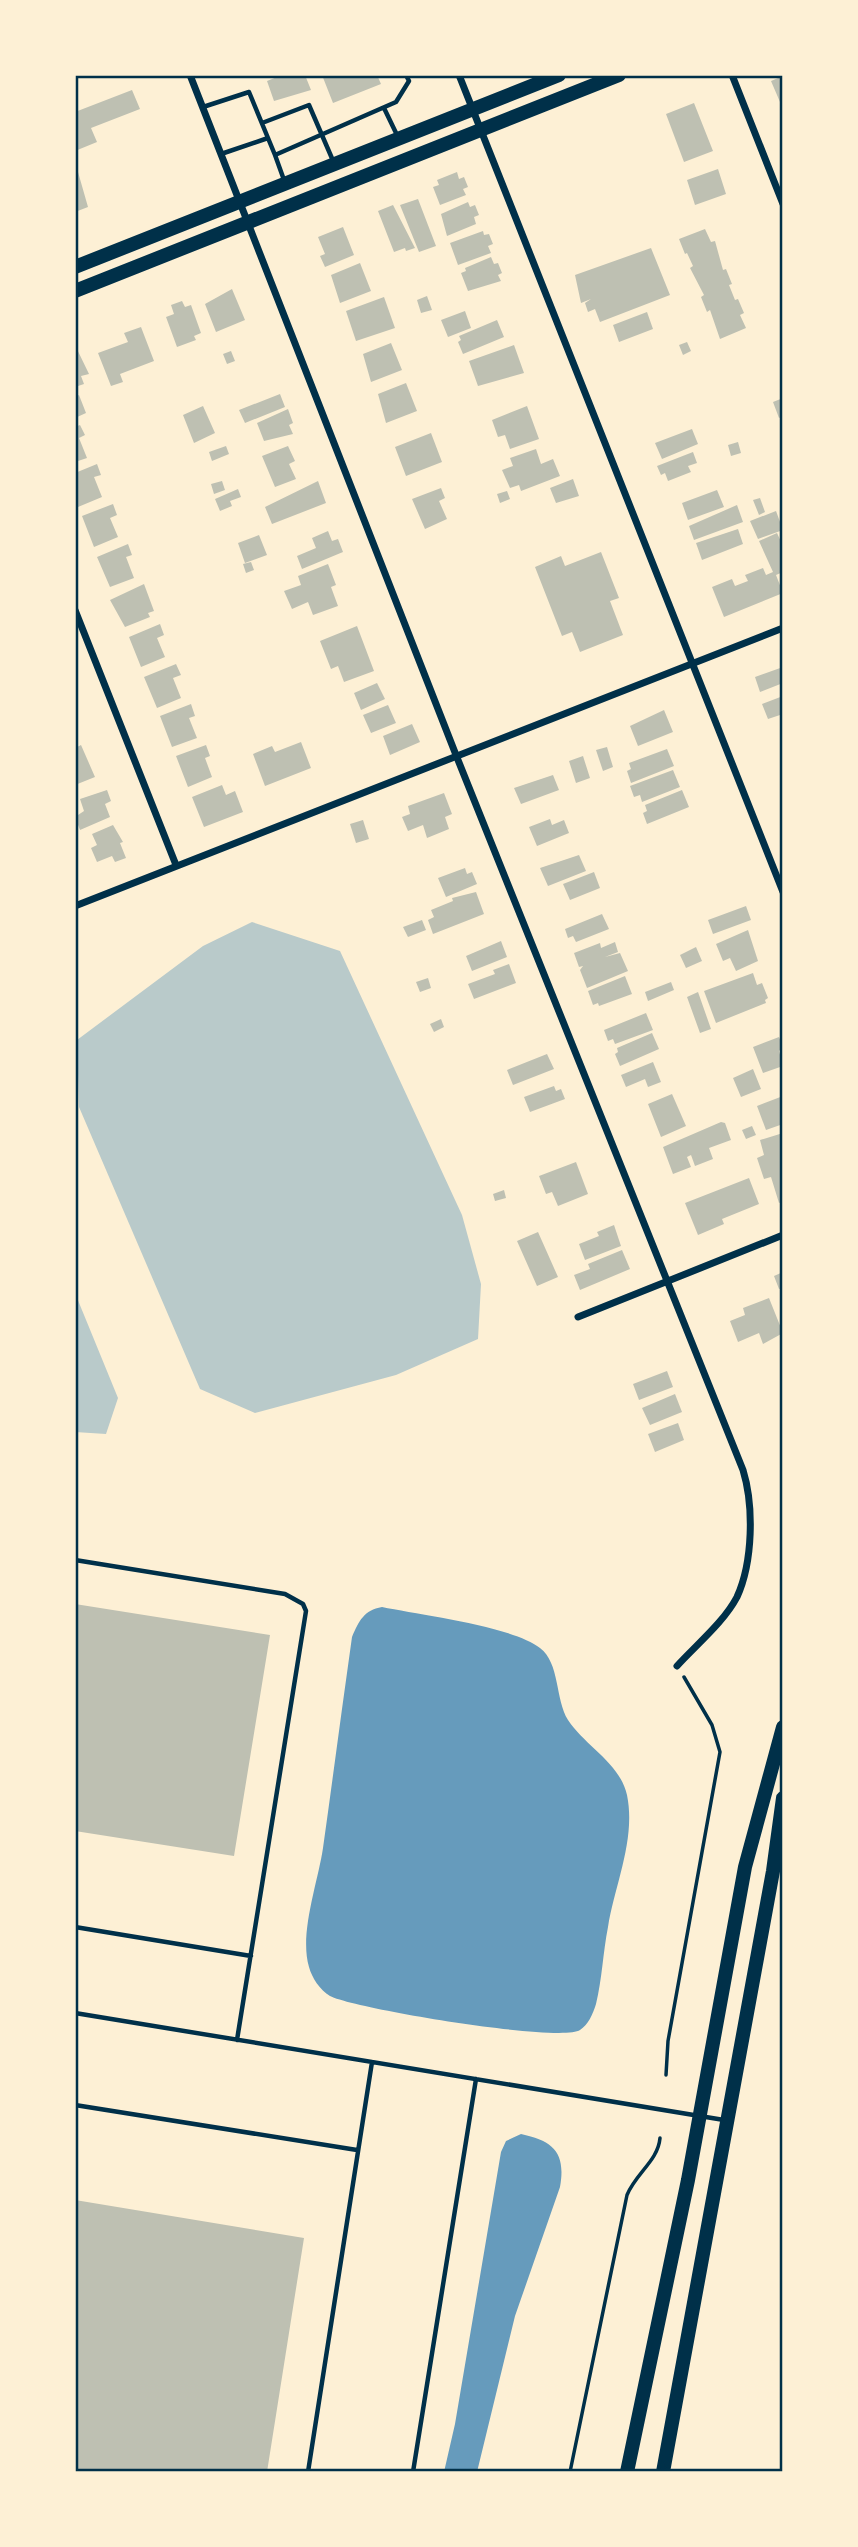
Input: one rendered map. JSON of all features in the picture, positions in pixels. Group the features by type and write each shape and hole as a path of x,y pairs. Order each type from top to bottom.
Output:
{"main road":[{"path":"75,267 559,75"},
{"path":"75,291 619,75"},
{"path":"627,2472 700,2116 745,1867 783,1727"},
{"path":"663,2472 773,1871 783,1798"}],"street":[{"path":"190,75 456,755 743,1470 751,1508 748,1550 737,1597 677,1666"},
{"path":"459,75 783,892"},
{"path":"733,75 783,204"},
{"path":"75,610 176,865"},
{"path":"75,906 783,628"},
{"path":"578,1317 783,1236"}],"lane":[{"path":"275,155 396,103 409,80 406,75"},
{"path":"203,107 249,92 285,184"},
{"path":"261,123 309,105 335,164"},
{"path":"384,108 398,138"},
{"path":"221,154 268,138"},
{"path":"75,1560 285,1594 303,1604 306,1620 237,2040"},
{"path":"75,1927 251,1956"},
{"path":"75,2014 726,2120"},
{"path":"308,2472 372,2062"},
{"path":"413,2472 476,2079"},
{"path":"75,2105 357,2150"}],"path":[{"path":"666,2075 667,2041 720,1752 712,1724 677,1666"},
{"path":"570,2472 627,2195 634,2177 659,2153 660,2138"}],"shaded area":[{"path":"252,922 340,951 462,1215 481,1284 478,1339 396,1375 255,1413 200,1389 79,1107 77,1040 203,946"},
{"path":"75,1293 118,1398 106,1434 75,1432"}],"water":[{"path":"382,1607 488,1627 527,1640 540,1648 551,1663 568,1720 610,1764 623,1784 629,1812 627,1845 608,1927 596,2004 590,2019 580,2030 565,2033 536,2032 457,2023 377,2009 330,1996 312,1975 306,1939 323,1848 352,1637 363,1617"},
{"path":"521,2134 542,2140 555,2150 561,2165 560,2187 515,2316 477,2472 444,2472 455,2424 501,2152 506,2141"}],"building":[{"path":"282,75 305,75 311,90 274,101 267,81"},
{"path":"322,75 377,75 381,84 333,103"},
{"path":"783,76 783,109 771,81"},
{"path":"132,90 140,109 91,128 97,142 75,151 75,112"},
{"path":"694,103 713,151 684,162 666,114"},
{"path":"718,169 726,194 695,205 687,180"},
{"path":"75,172 78,172 88,207 75,212"},
{"path":"457,172 459,179 464,177 468,187 463,189 466,195 440,205 433,187 439,185 437,180"},
{"path":"418,199 436,246 419,252 400,205"},
{"path":"468,202 470,207 475,205 479,215 474,217 476,224 447,236 441,214"},
{"path":"393,205 415,248 394,252 378,211"},
{"path":"343,227 354,255 325,267 320,256 325,254 318,237"},
{"path":"705,229 711,242 715,241 723,270 726,269 732,284 729,285 735,300 738,299 744,313 740,315 746,328 720,339 710,310 707,312 701,297 704,295 690,268 693,266 679,239"},
{"path":"483,231 484,235 489,234 493,244 488,246 491,253 458,265 450,243"},
{"path":"651,248 670,295 600,322 595,309 588,312 585,303 591,299 581,303 575,275"},
{"path":"491,257 494,264 498,263 502,273 498,275 501,281 468,291 461,273 466,271 465,268"},
{"path":"360,263 371,291 340,303 331,275"},
{"path":"232,289 245,320 216,332 205,304"},
{"path":"427,296 432,310 421,313 417,300"},
{"path":"384,297 395,328 356,341 346,311"},
{"path":"182,301 185,307 191,305 201,333 194,336 196,340 177,347 166,317 174,314 171,305"},
{"path":"465,311 471,328 448,337 441,320"},
{"path":"647,312 653,329 619,342 613,325"},
{"path":"497,320 504,337 463,354 458,342 461,340 459,336"},
{"path":"141,327 154,361 120,374 123,382 111,386 98,353 128,342 124,333"},
{"path":"687,342 691,351 683,355 679,345"},
{"path":"391,343 402,370 371,382 363,354"},
{"path":"75,345 89,374 81,376 84,384 75,387"},
{"path":"514,345 524,373 478,386 469,361"},
{"path":"231,351 235,361 227,364 223,354"},
{"path":"406,383 417,411 386,423 378,394"},
{"path":"280,394 285,407 245,423 239,410"},
{"path":"79,395 86,413 75,418 75,397"},
{"path":"783,398 783,416 779,418 773,402"},
{"path":"203,406 215,433 194,443 183,415"},
{"path":"527,406 539,439 510,449 505,435 498,437 492,420"},
{"path":"288,409 293,423 289,425 293,434 264,441 257,423"},
{"path":"80,425 85,435 79,438 87,458 75,462 75,427"},
{"path":"692,429 698,444 662,459 655,443"},
{"path":"431,433 442,462 406,476 395,447"},
{"path":"738,442 741,453 731,456 728,445"},
{"path":"226,446 229,454 212,461 209,452"},
{"path":"288,446 295,461 289,464 296,479 275,487 262,456"},
{"path":"536,449 541,464 553,459 560,476 521,491 519,485 510,488 502,470 513,466 510,458"},
{"path":"693,452 697,463 688,466 691,472 668,481 665,473 661,475 657,466"},
{"path":"97,464 101,475 94,477 102,497 78,507 75,473"},
{"path":"573,479 579,496 556,503 550,488"},
{"path":"222,481 225,490 214,494 211,484"},
{"path":"318,481 326,503 272,524 265,507"},
{"path":"441,488 445,498 439,501 447,519 425,529 412,499"},
{"path":"238,489 241,497 230,501 232,506 220,511 215,499"},
{"path":"717,490 724,507 688,520 682,503"},
{"path":"507,491 510,499 500,503 497,494"},
{"path":"760,498 765,512 759,515 753,500"},
{"path":"113,504 117,515 110,518 118,537 94,547 82,516"},
{"path":"737,505 743,522 694,540 689,526"},
{"path":"776,511 783,530 758,539 750,521"},
{"path":"738,529 743,544 702,560 696,543"},
{"path":"328,531 332,541 338,539 343,552 302,569 297,556 316,548 312,538"},
{"path":"777,533 783,546 783,572 776,575 783,593 724,617 712,587 732,579 735,586 748,581 745,575 763,568 766,575 773,572 759,541"},
{"path":"259,535 267,555 245,563 238,543"},
{"path":"128,544 132,555 126,557 134,578 110,587 97,557"},
{"path":"601,552 619,598 610,601 623,635 580,652 572,632 562,636 535,567 561,556 565,566"},
{"path":"251,562 254,570 246,573 243,564"},
{"path":"328,564 336,585 331,587 338,606 313,615 308,602 292,609 284,591 301,585 298,576"},
{"path":"144,584 154,611 148,613 150,617 125,627 110,600"},
{"path":"160,624 164,635 157,638 165,657 141,667 129,637"},
{"path":"357,626 374,671 344,682 338,666 331,669 320,641"},
{"path":"176,664 181,675 173,678 181,698 157,708 144,677"},
{"path":"783,667 783,683 760,692 755,677"},
{"path":"377,683 385,699 361,710 354,693"},
{"path":"783,696 783,714 768,719 762,704"},
{"path":"191,704 195,716 189,718 197,738 172,747 160,716"},
{"path":"388,705 396,723 371,733 363,715"},
{"path":"664,710 673,732 638,746 630,726"},
{"path":"412,724 420,742 390,755 383,736"},
{"path":"301,742 311,768 265,786 253,754 272,746 275,752"},
{"path":"81,745 95,777 75,785 75,748"},
{"path":"206,745 210,756 205,758 212,777 188,787 176,756"},
{"path":"607,747 613,767 603,771 596,750"},
{"path":"667,749 674,766 631,783 627,771 631,769 629,763"},
{"path":"583,756 590,778 576,783 569,761"},
{"path":"673,770 680,787 642,802 640,795 634,797 630,786"},
{"path":"553,775 559,790 521,804 514,788"},
{"path":"222,785 226,795 235,791 243,812 204,827 192,797"},
{"path":"107,790 111,801 105,804 110,817 80,830 75,817 84,811 80,799"},
{"path":"682,790 689,807 647,824 643,813 647,811 645,805"},
{"path":"444,793 452,814 445,817 449,829 427,838 423,825 408,831 402,817 410,814 408,806"},
{"path":"550,819 552,825 564,820 569,833 537,846 529,827"},
{"path":"363,820 369,839 356,843 350,824"},
{"path":"113,825 123,842 120,843 126,858 115,862 112,856 97,862 91,848 97,845 92,834"},
{"path":"579,855 586,871 548,886 540,868"},
{"path":"465,868 467,874 472,872 477,884 446,897 438,878"},
{"path":"594,872 600,888 570,900 563,884"},
{"path":"476,892 484,914 433,934 428,920 434,917 431,910 453,901 452,898"},
{"path":"746,906 751,920 713,934 708,920"},
{"path":"602,914 609,929 576,942 573,936 568,938 565,929"},
{"path":"422,920 426,930 408,937 403,927"},
{"path":"748,930 758,961 736,971 730,958 723,961 716,944"},
{"path":"501,941 507,957 472,971 466,956"},
{"path":"615,942 618,952 605,957 620,953 628,971 587,988 580,970 583,966 579,967 574,953 600,943 601,948"},
{"path":"696,947 702,961 686,968 680,955"},
{"path":"509,964 516,983 474,999 468,984 495,974 493,970"},
{"path":"753,973 757,985 762,983 768,998 766,1003 716,1023 704,991"},
{"path":"625,976 632,994 599,1006 598,1003 593,1005 588,991"},
{"path":"428,978 431,988 420,992 416,982"},
{"path":"671,982 674,990 648,1001 645,992"},
{"path":"698,992 711,1029 700,1033 687,997"},
{"path":"646,1013 653,1030 615,1044 613,1039 608,1041 604,1030"},
{"path":"441,1019 444,1027 434,1032 430,1024"},
{"path":"652,1033 659,1049 620,1066 615,1054 618,1052 617,1048"},
{"path":"779,1037 783,1047 779,1051 783,1066 763,1073 753,1047"},
{"path":"547,1054 554,1069 513,1085 507,1070"},
{"path":"653,1062 661,1082 648,1087 645,1079 626,1087 621,1075"},
{"path":"753,1069 761,1089 741,1097 733,1078"},
{"path":"554,1086 556,1091 561,1089 565,1099 530,1112 524,1097"},
{"path":"672,1094 686,1126 661,1137 648,1104"},
{"path":"783,1096 783,1124 766,1130 757,1106"},
{"path":"721,1122 725,1123 731,1140 709,1148 713,1159 695,1166 691,1155 687,1157 691,1167 673,1174 663,1147"},
{"path":"752,1126 756,1135 746,1139 742,1130"},
{"path":"783,1133 783,1201 779,1203 771,1177 764,1179 757,1158 764,1155 760,1140"},
{"path":"576,1162 588,1194 558,1206 552,1192 546,1194 539,1176"},
{"path":"749,1178 759,1204 722,1219 724,1224 698,1235 685,1203"},
{"path":"504,1190 506,1198 495,1201 493,1194"},
{"path":"614,1225 621,1246 585,1260 579,1244 599,1236 597,1232"},
{"path":"538,1232 558,1277 537,1286 517,1241"},
{"path":"622,1250 630,1269 580,1290 574,1275 590,1269 588,1264"},
{"path":"783,1272 783,1288 779,1289 774,1276"},
{"path":"769,1298 783,1333 763,1344 759,1333 738,1342 730,1321 745,1315 743,1308"},
{"path":"667,1371 673,1387 639,1400 633,1384"},
{"path":"675,1394 682,1412 650,1425 642,1408"},
{"path":"678,1423 684,1440 655,1452 648,1434"},
{"path":"75,1604 270,1635 234,1856 75,1831"},
{"path":"75,2200 304,2238 267,2472 75,2472"}]}
